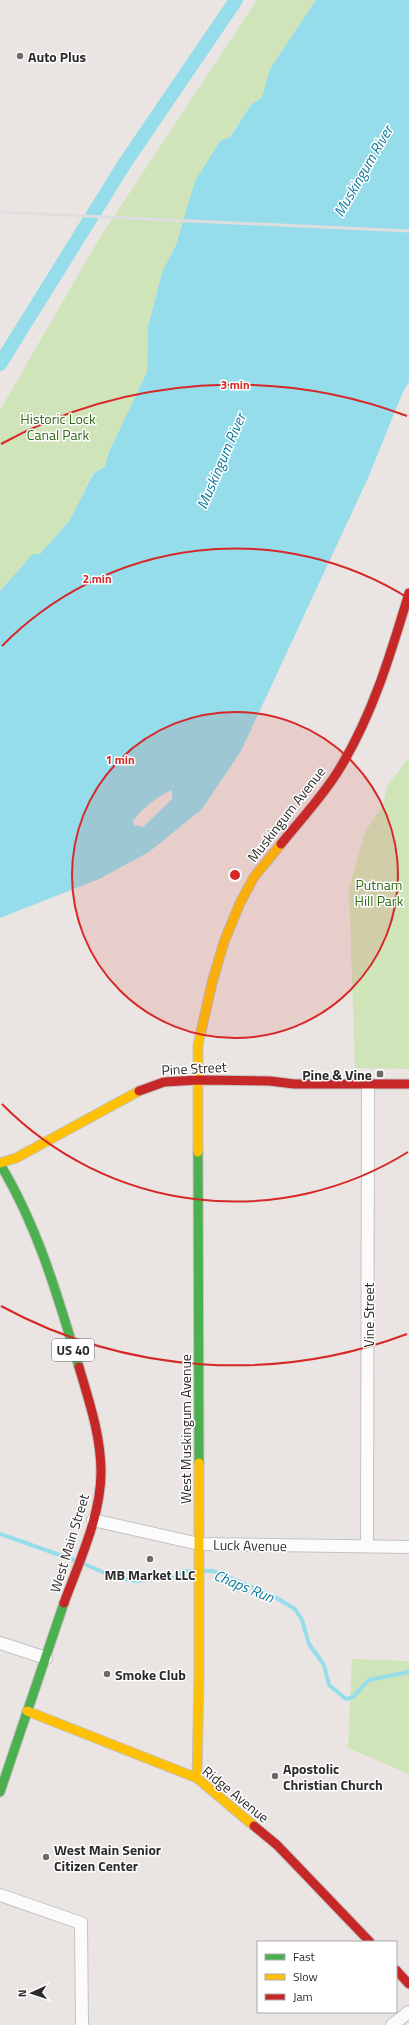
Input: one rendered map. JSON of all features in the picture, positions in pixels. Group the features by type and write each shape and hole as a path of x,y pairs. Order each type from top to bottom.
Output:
{"street":[{"name":"Muskingum Avenue","path":"198,1080 198,1045 207,1002 229,929 250,884 283,840 325,791 348,755 365,720 393,647 409,594"},
{"name":"Pine Street","path":"0,1164 16,1158 148,1086 164,1082 198,1080 270,1081 294,1084 409,1084"},
{"name":"West Muskingum Avenue","path":"197,1778 199,1753 200,1169 198,1080"},
{"name":"Vine Street","path":"367,1546 368,1084"},
{"name":"West Main Street","path":"0,1164 11,1180 44,1258 92,1413 101,1466 99,1491 86,1545 0,1792"},
{"name":"Luck Avenue","path":"93,1520 199,1544 409,1547"},
{"path":"0,1643 46,1658"},
{"name":"Ridge Avenue","path":"27,1712 197,1778 277,1845 369,1941"},
{"path":"0,1895 82,1923 82,2025"},
{"path":"397,1971 409,1984"},
{"path":"392,2025 409,2012"}],"green space":[{"name":"Historic Lock Canal Park","path":"257,0 316,0 270,69 262,97 251,105 229,137 195,181 176,245 162,272 148,327 147,372 109,452 105,466 92,474 70,520 40,554 33,554 0,591 0,410 99,239"},
{"name":"Putnam Hill Park","path":"409,758 409,1069 355,1068 349,888 365,832 383,805 387,786"},
{"path":"352,1659 409,1661 409,1774 348,1748"}],"water":[{"path":"316,0 409,0 409,382 402,394 368,478 241,751 202,809 149,852 99,879 0,918 0,591 33,554 40,554 70,520 93,474 105,466 109,452 147,372 148,327 162,272 176,245 195,181 220,141 230,137 251,105 262,97 270,69","holes":["172,790 172,799 143,827 134,825 133,821 137,816 156,799"]}],"waterway":[{"name":"Muskingum River","path":"0,364 125,163 236,0"},
{"name":"Chaps Run","path":"0,1534 74,1560"},
{"name":"Chaps Run","path":"82,1563 112,1576 136,1581 175,1577 184,1571 194,1571"},
{"name":"Chaps Run","path":"203,1571 219,1573 275,1597 295,1609 302,1620 309,1644 324,1665 329,1685 346,1699 353,1697 369,1680 409,1672"}],"railway":[{"path":"0,212 409,231"}],"traffic: fast":[{"path":"198,1152 199,1463"},
{"path":"0,1164 36,1237 55,1289 79,1367"},
{"path":"0,1792 64,1603"}],"traffic: slow":[{"path":"198,1152 198,1045 212,983 224,942 240,903 254,877 281,844"},
{"path":"0,1163 16,1158 139,1091"},
{"path":"197,1778 199,1677 199,1463"},
{"path":"27,1711 197,1778 254,1826"}],"traffic: jam":[{"path":"281,844 327,788 352,747 372,705 409,593"},
{"path":"139,1091 164,1082 198,1080 270,1081 294,1084 409,1084"},
{"path":"64,1603 88,1539 100,1489 101,1472 97,1432 79,1367"},
{"path":"254,1826 277,1845 369,1941"},
{"path":"397,1971 409,1984"}],"place":[{"name":"Auto Plus","path":"20,56"},
{"name":"Pine & Vine","path":"380,1074"},
{"name":"MB Market LLC","path":"150,1559"},
{"name":"Smoke Club","path":"107,1674"},
{"name":"Apostolic Christian Church","path":"275,1776"},
{"name":"West Main Senior Citizen Center","path":"46,1857"}]}
